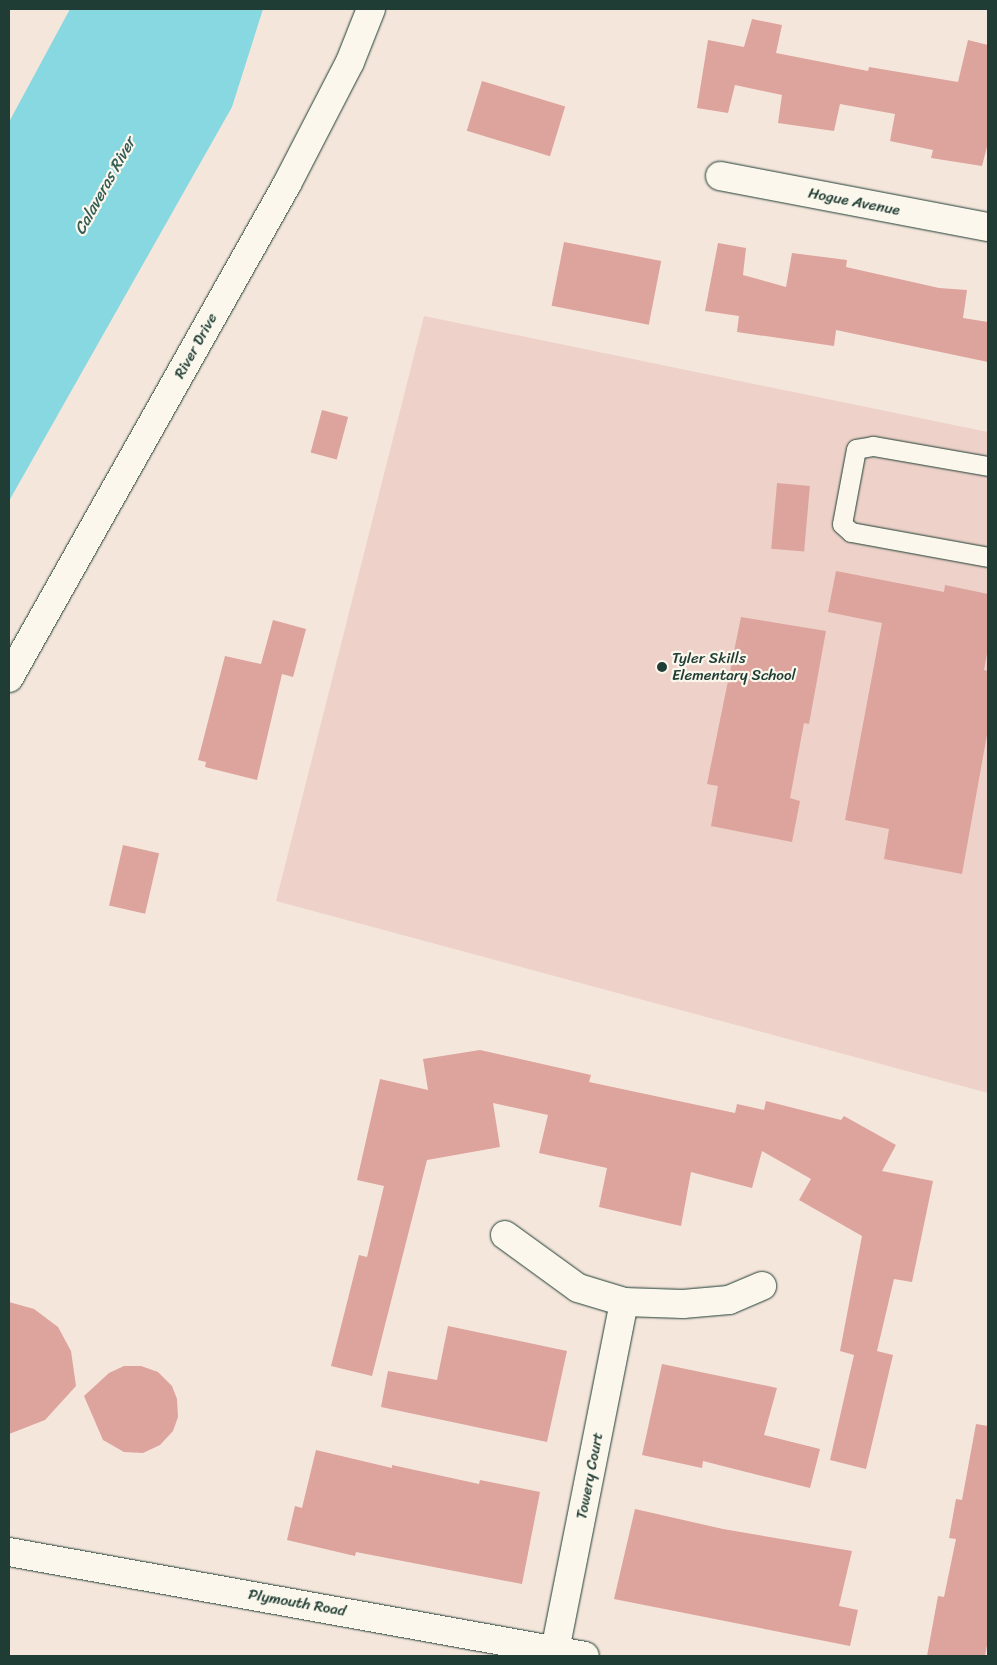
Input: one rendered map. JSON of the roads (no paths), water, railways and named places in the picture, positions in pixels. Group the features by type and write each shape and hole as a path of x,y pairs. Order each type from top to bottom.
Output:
{"street":[{"name":"River Drive","path":"9,678 287,184 350,62 371,9"},
{"name":"Hogue Avenue","path":"720,176 988,227"},
{"path":"505,1236 578,1288 624,1302 683,1304 729,1300 762,1286"},
{"name":"Towery Court","path":"555,1651 624,1302"},
{"name":"Plymouth Road","path":"9,1552 585,1656"}],"lane":[{"path":"988,466 873,446 856,449 842,524 852,532 988,557"}],"water":[{"name":"Calaveras River","path":"70,9 263,9 232,107 9,501 9,122"}],"place":[{"name":"Tyler Skills Elementary School","path":"662,667"}]}
